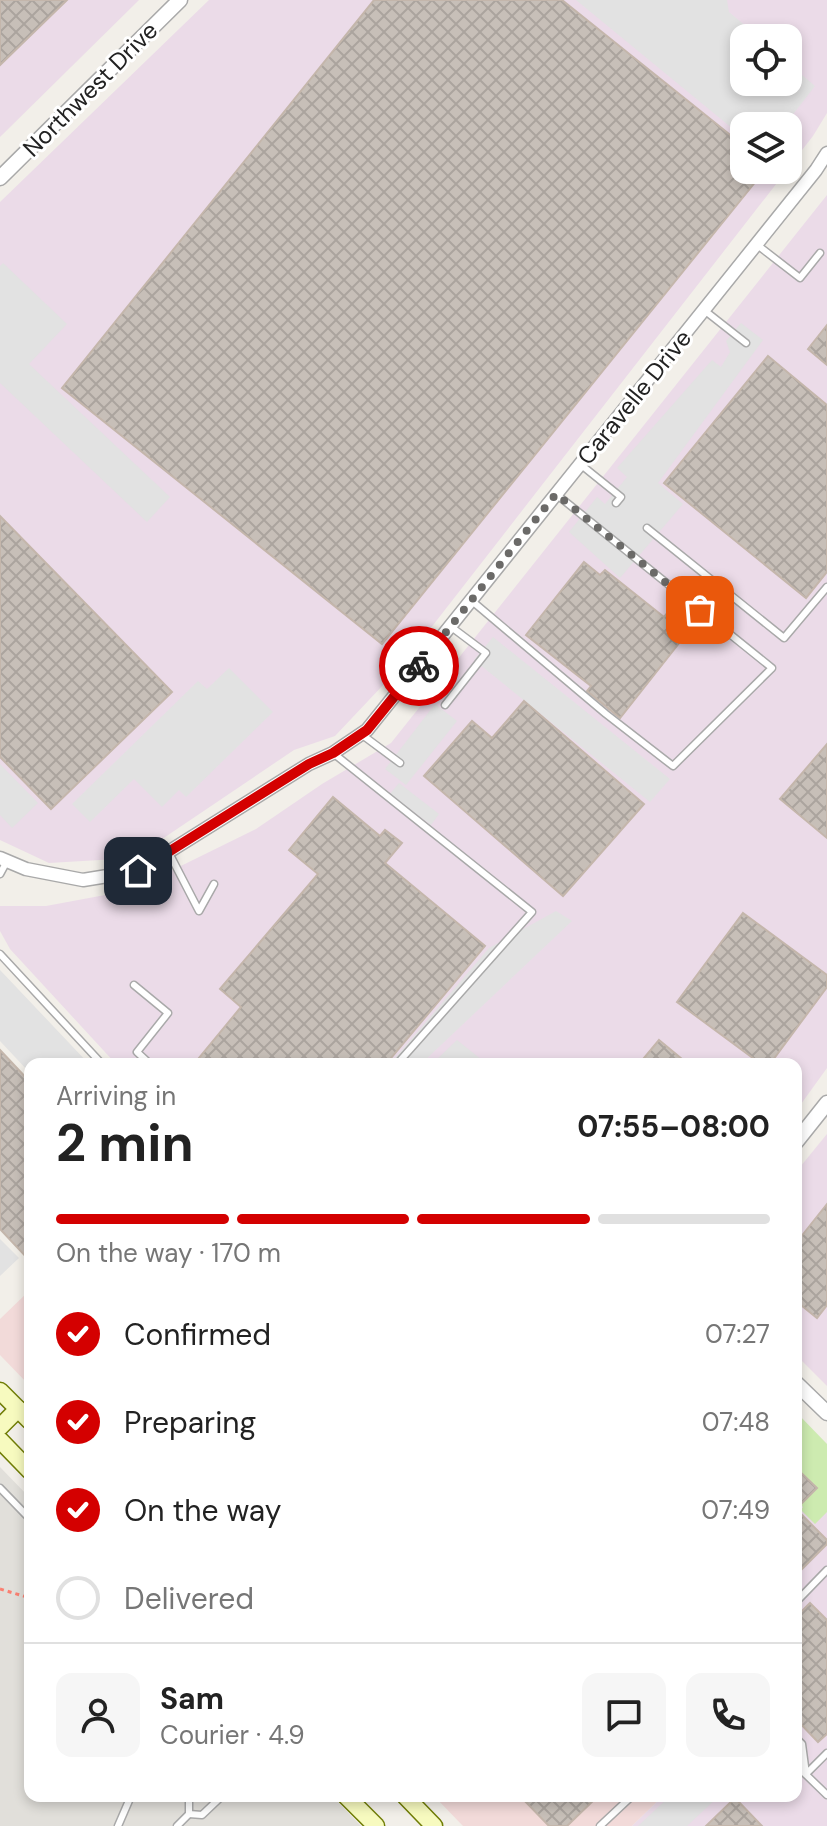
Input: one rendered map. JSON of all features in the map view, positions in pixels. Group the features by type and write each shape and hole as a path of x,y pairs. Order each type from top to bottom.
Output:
{"main road":[{"path":"0,1391 24,1415 0,1427"},
{"path":"0,1440 24,1465"},
{"path":"352,1802 376,1826"},
{"path":"411,1802 434,1826"}],"street":[{"name":"Northwest Drive","path":"0,178 180,0"},
{"name":"Caravelle Drive","path":"4,860 26,869 83,880 138,871 367,730 827,153"},
{"path":"802,1134 827,1103"},
{"path":"802,1389 827,1413"}],"lane":[{"path":"756,244 800,278 820,253"},
{"path":"704,310 746,343"},
{"path":"580,464 621,497 616,503"},
{"path":"471,600 673,766 772,668 556,494"},
{"path":"647,528 784,638 827,587"},
{"path":"445,705 486,653 450,626"},
{"path":"361,734 400,763"},
{"path":"333,753 532,912 402,1058"},
{"path":"168,852 199,911 214,884"},
{"path":"0,874 4,860"},
{"path":"0,954 96,1058"},
{"path":"134,985 168,1013 137,1052 144,1058"},
{"path":"0,1488 24,1513"},
{"path":"802,1596 827,1570"},
{"path":"802,1744 806,1774"},
{"path":"806,1774 827,1753"},
{"path":"802,1770 827,1795"},
{"path":"118,1826 128,1802"},
{"path":"177,1826 189,1814 189,1802"},
{"path":"189,1814 202,1815 216,1802"},
{"path":"600,1826 626,1802"}],"path":[{"path":"0,1589 24,1596"}],"shaded area":[{"path":"0,0 139,0 0,137"},
{"path":"209,0 827,0 827,113 813,136 802,150 802,112 730,112 730,184 776,184 402,665 335,736 294,750 134,858 49,863 0,840 0,202"},
{"path":"576,0 727,0 729,12 743,24 730,24 730,96 802,96 802,75 815,86 795,112 730,112 730,126"},
{"path":"827,195 827,1068 802,1103 802,1058 110,1058 10,949 0,931 0,906 46,906 132,890 256,829 322,784 391,743"},
{"path":"3,263 67,324 29,364 170,497 147,522 0,383 0,266"},
{"path":"741,323 763,340 658,483 683,504 620,578 569,532 597,497 605,504 627,477 617,468 712,360 721,367 730,352 726,341"},
{"path":"493,637 670,779 650,802 474,660"},
{"path":"229,668 273,712 186,797 179,790 162,807 134,779 90,822 72,804 198,681 207,689"},
{"path":"435,704 457,721 406,785 385,769"},
{"path":"0,764 38,803 12,828 0,815"},
{"path":"399,783 439,814 431,825 390,794"},
{"path":"556,911 572,921 427,1058 395,1058 489,948"},
{"path":"0,970 83,1058 24,1058 24,1067 0,1041"},
{"path":"457,1040 480,1058 438,1058"},
{"path":"827,1134 827,1386 802,1361 802,1165"},
{"path":"0,1239 19,1258 0,1276"},
{"path":"24,1296 24,1380 0,1355 0,1319"},
{"path":"802,1420 827,1447 827,1826 632,1826 657,1802 802,1802"},
{"path":"0,1467 24,1492 24,1802 338,1802 361,1826 0,1826"},
{"path":"440,1802 657,1802 632,1826 463,1826"},
{"path":"664,1802 713,1802 687,1826 638,1826"}],"green space":[{"path":"802,1418 827,1444 827,1512 815,1524 802,1511 802,1493 811,1483 802,1473"}],"building":[{"path":"0,0 67,0 0,65"},
{"path":"374,0 562,0 730,135 730,184 754,184 382,644 62,388"},
{"path":"827,325 827,365 808,349"},
{"path":"768,356 827,405 827,572 806,598 664,483"},
{"path":"0,516 172,692 51,809 0,757"},
{"path":"584,562 600,575 605,570 664,617 669,611 691,628 620,718 587,691 591,686 526,635"},
{"path":"524,701 644,804 563,896 424,776 472,721 492,738"},
{"path":"827,744 827,838 780,799"},
{"path":"333,797 380,836 385,830 402,843 385,863 485,946 391,1058 199,1058 241,1007 220,989 318,874 289,850"},
{"path":"743,913 827,975 827,987 774,1058 753,1058 677,1002"},
{"path":"659,1040 681,1058 644,1058"},
{"path":"0,1050 24,1076 24,1255 0,1229"},
{"path":"827,1204 827,1305 817,1318 802,1306 802,1235"},
{"path":"802,1474 817,1488 802,1503"},
{"path":"802,1515 827,1540 827,1544 802,1569"},
{"path":"810,1603 827,1620 827,1734 818,1742 802,1725 802,1611"},
{"path":"526,1802 592,1802 567,1826 549,1826"},
{"path":"731,1802 739,1802 762,1826 706,1826"}],"way so far":[{"path":"419,666 556,494 700,610"}],"route":[{"path":"138,871 367,730 419,666"}]}
